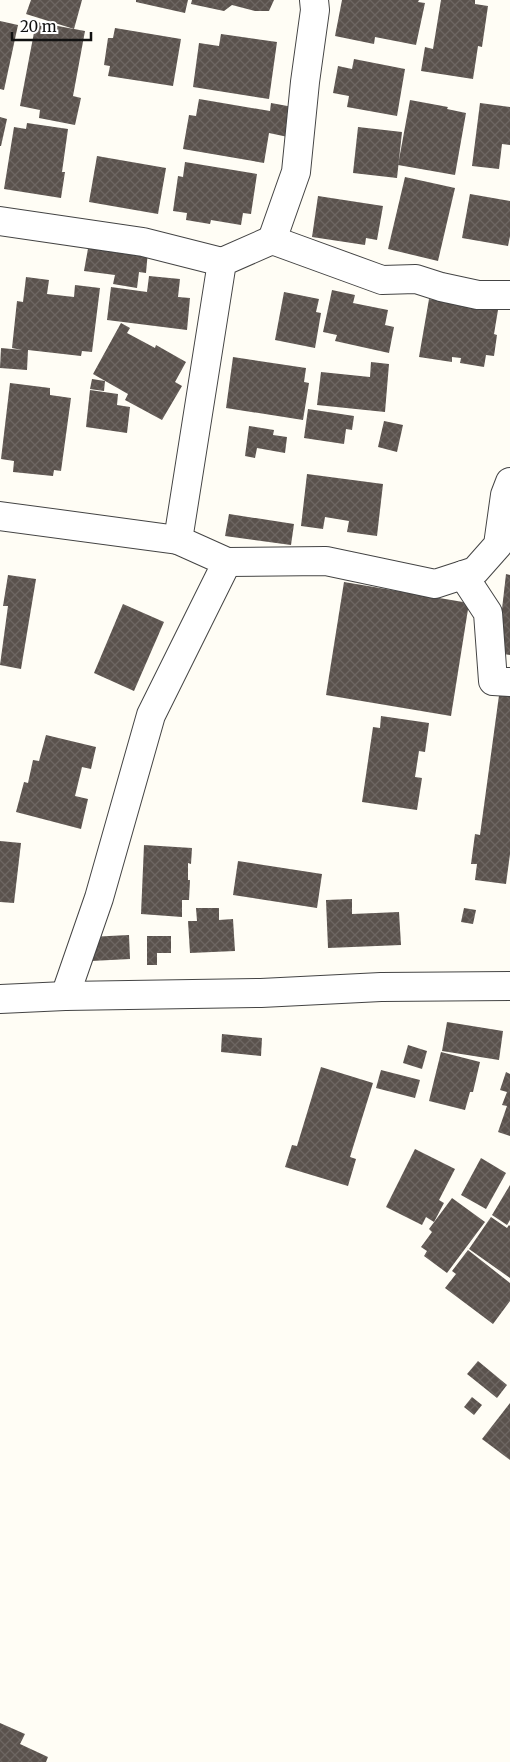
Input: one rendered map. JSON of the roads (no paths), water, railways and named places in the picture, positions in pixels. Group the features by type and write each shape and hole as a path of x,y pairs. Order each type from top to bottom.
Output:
{"street":[{"path":"272,240 296,172 315,10 314,0"},
{"path":"0,220 143,242 222,262 272,240 382,280 416,279 478,295 510,295"},
{"path":"178,540 222,262"},
{"path":"0,516 178,540 227,562 326,561 435,584 475,571 498,545 505,495 510,482"},
{"path":"65,996 99,898 151,715 227,562"},
{"path":"464,575 488,613 493,680 510,682"},
{"path":"0,999 65,996 261,993 381,987 510,986"}]}
